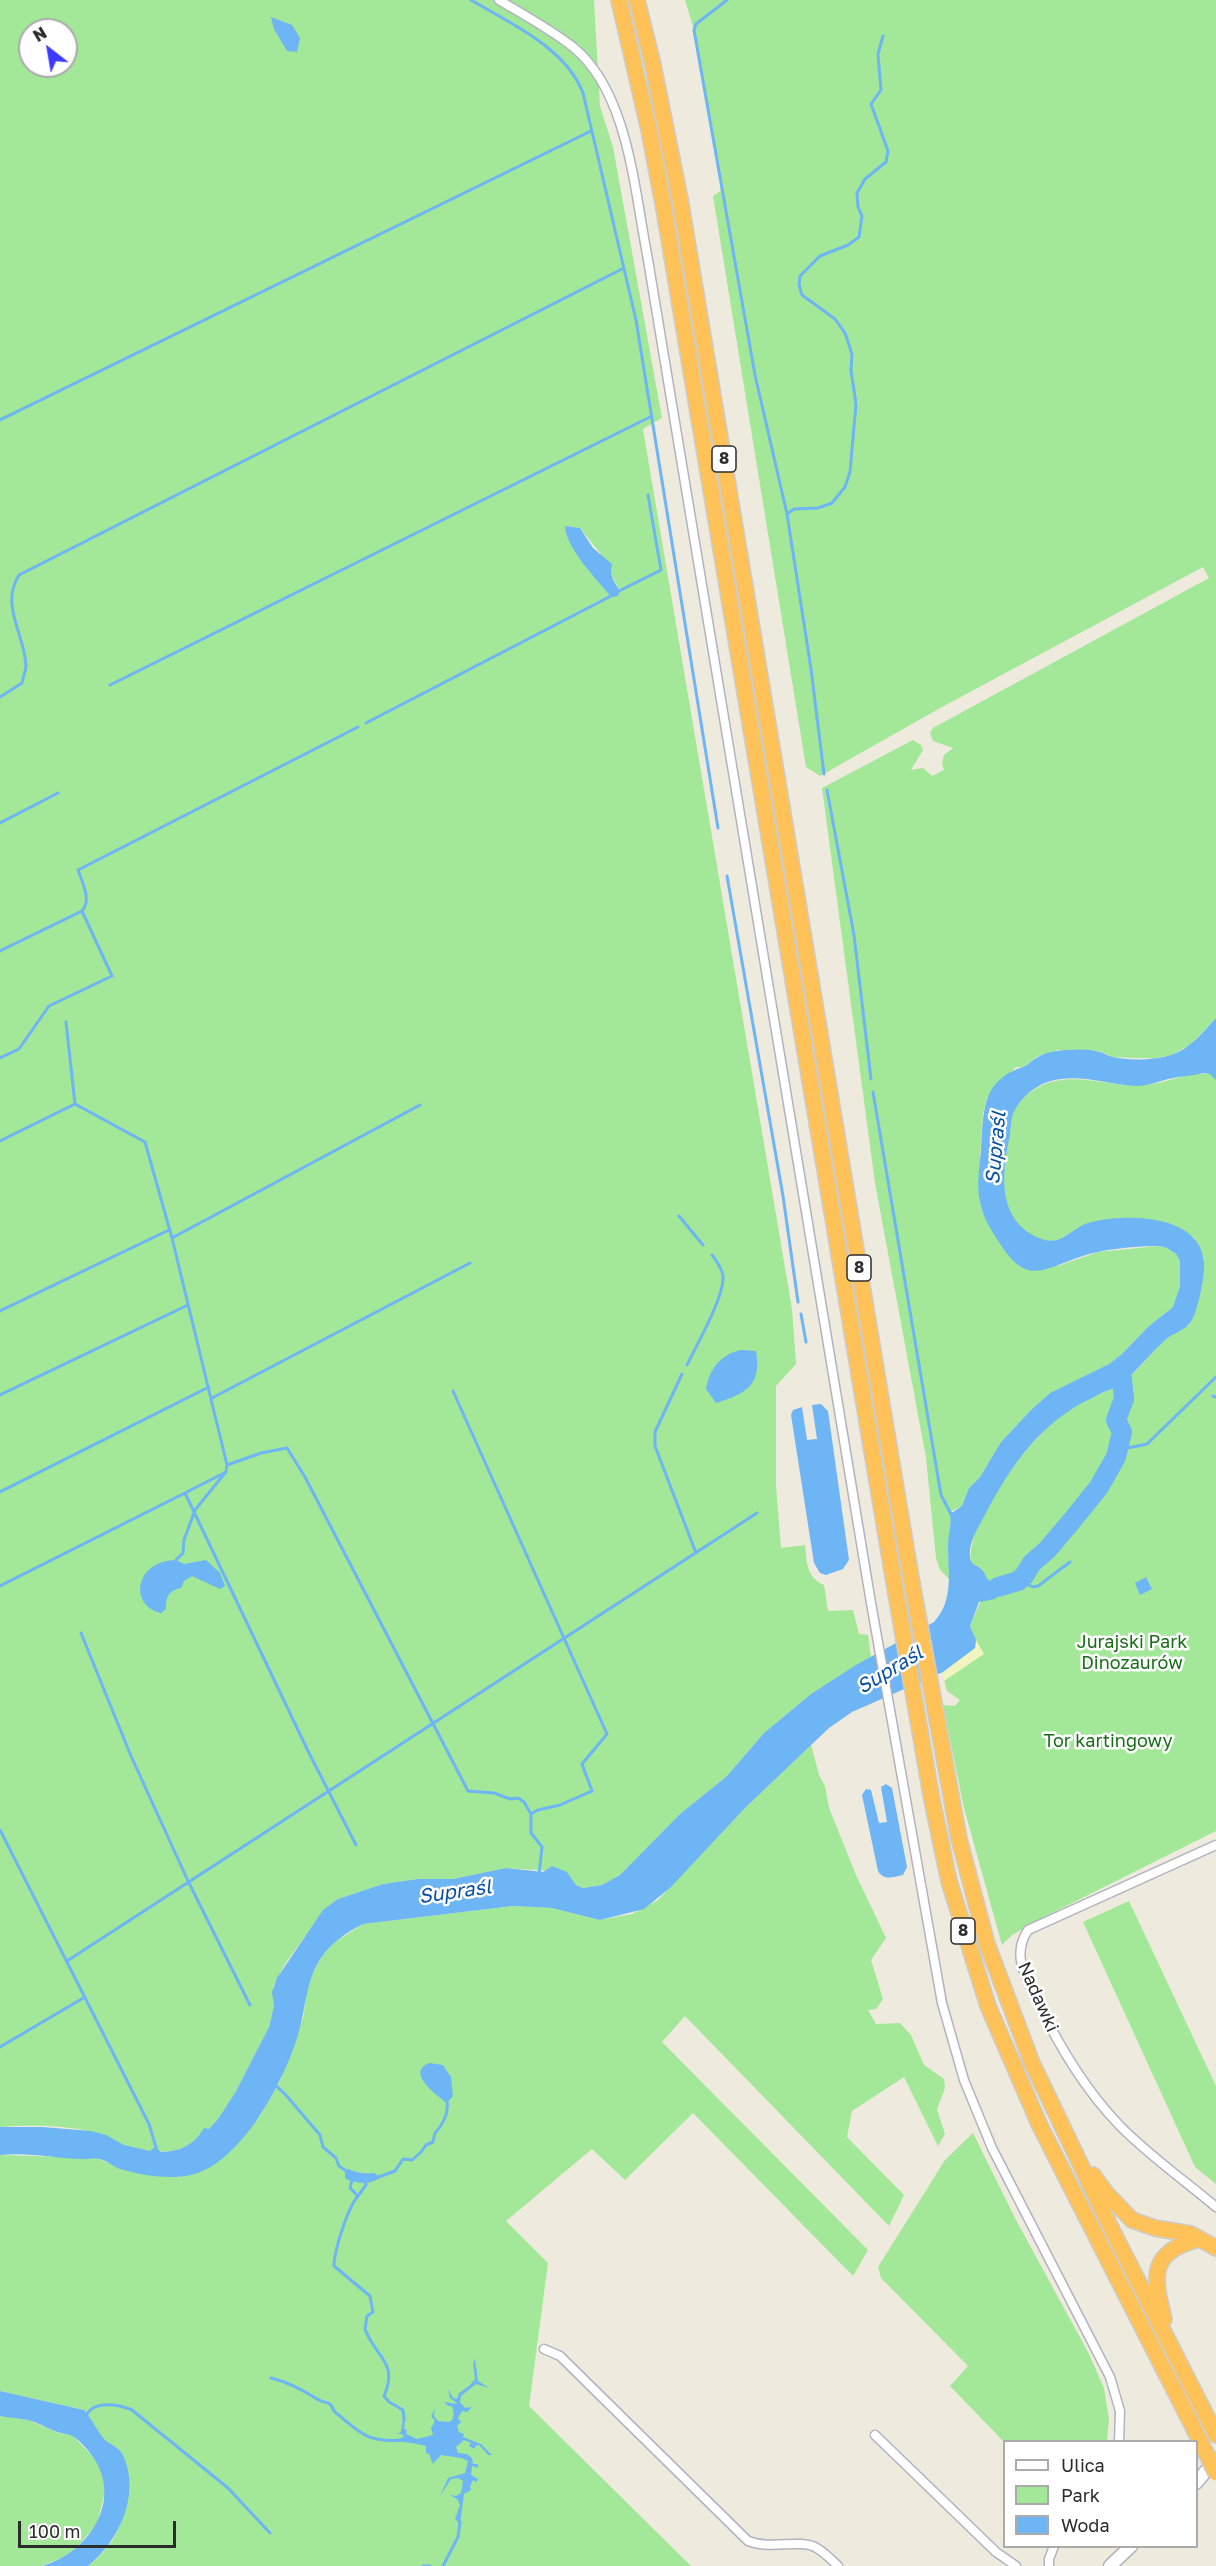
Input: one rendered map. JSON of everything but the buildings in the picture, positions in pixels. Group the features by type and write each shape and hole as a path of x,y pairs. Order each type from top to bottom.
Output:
{"highway":[{"name":"8","path":"619,0 649,130 676,275 895,1588 949,1881 988,2006 1040,2126 1216,2473"},
{"name":"8","path":"637,0 653,65 680,199 911,1578 959,1839 987,1944 1032,2063 1070,2144 1216,2435"},
{"path":"1070,2144 1107,2194 1132,2220 1155,2228 1191,2234 1216,2248"},
{"path":"1170,2345 1156,2287 1158,2267 1169,2252 1178,2246 1199,2239"}],"street":[{"path":"499,0 574,48 599,77 608,92 622,128 647,254 871,1602 942,2003 964,2080 980,2122 1005,2176 1110,2377 1120,2411 1119,2440"},
{"name":"Nadawki","path":"1216,1845 1028,1930 1021,1941 1019,1953 1022,1966 1052,2032 1095,2098 1134,2139 1216,2207"},
{"path":"544,2349 560,2356 748,2541 771,2546 795,2544 814,2546 838,2566"},
{"path":"875,2435 996,2552 1016,2566"},
{"path":"1198,2482 1216,2459"},
{"path":"1049,2566 1054,2548"},
{"path":"1110,2566 1130,2548"}],"green space":[{"path":"0,0 594,0 600,106 613,147 662,418 643,429 792,1309 796,1364 776,1386 776,1486 781,1548 805,1545 807,1563 811,1573 818,1582 824,1585 828,1611 853,1610 859,1634 868,1635 871,1657 811,1694 764,1733 727,1776 680,1814 620,1875 602,1885 583,1888 576,1885 567,1872 506,1868 453,1879 418,1879 383,1884 338,1899 308,1932 285,1964 273,1987 274,2006 269,2027 235,2093 209,2129 204,2129 188,2145 177,2150 155,2152 117,2143 96,2133 81,2130 23,2126 0,2127","holes":["565,526 580,528 600,553 620,591 611,597 585,565"]},
{"path":"685,0 1216,0 1216,1018 1191,1044 1172,1055 1133,1058 1113,1057 1099,1051 1058,1050 1038,1056 1023,1067 1016,1067 987,1098 983,1114 979,1173 980,1202 994,1234 1058,1266 1098,1252 1159,1246 1167,1248 1176,1254 1180,1261 1180,1286 1173,1307 1149,1326 1122,1354 1109,1364 1050,1393 1001,1442 980,1477 969,1488 962,1506 952,1511 948,1546 950,1580 940,1570 936,1558 926,1458 875,1183 822,788 913,740 921,745 923,750 911,770 923,768 932,776 944,770 942,764 944,755 953,748 933,741 930,733 933,728 1209,578 1203,567 942,707 820,776 806,767 713,196 722,190 694,30"},
{"path":"1216,1067 1216,1831 1044,1917 1012,1935 1002,1945 964,1808 943,1705 955,1706 960,1700 947,1691 942,1672 974,1635 970,1626 989,1581 971,1562 972,1544 979,1523 991,1500 1039,1436 1070,1409 1123,1382 1162,1342 1189,1325 1204,1258 1194,1237 1090,1226 1081,1227 1061,1238 1048,1241 1026,1232 1016,1222 1005,1195 1005,1165 1012,1116 1016,1106 1024,1097 1051,1082 1079,1079 1123,1085 1153,1084 1188,1075 1210,1074 1215,1071"},
{"path":"811,1745 819,1775 825,1786 829,1808 856,1875 886,1938 871,1960 883,1999 876,2009 868,2010 876,2024 900,2023 911,2035 924,2065 944,2079 945,2088 937,2109 945,2134 938,2146 904,2077 852,2111 847,2137 904,2195 889,2226 685,2016 662,2042 868,2250 853,2276 693,2113 625,2180 592,2149 506,2221 548,2263 529,2406 691,2566 88,2566 112,2540 122,2521 126,2499 125,2463 121,2452 102,2437 84,2410 0,2391 0,2155 97,2158 119,2168 145,2174 180,2177 260,2116 279,2083 297,2037 304,2014 306,1992 313,1973 322,1956 335,1942 363,1924 513,1906 552,1908 600,1920 632,1914 658,1900 745,1808"},
{"path":"1129,1901 1216,2086 1216,2184 1195,2167 1083,1922"},
{"path":"973,2133 1016,2220 1089,2354 1104,2388 1109,2419 1107,2440 1003,2441 950,2386 968,2366 881,2278 878,2267 945,2160"},
{"path":"0,2416 28,2420 59,2433 72,2435 98,2462 102,2470 105,2491 97,2524 77,2547 64,2557 41,2566 0,2566"}],"sand":[{"path":"976,1640 984,1654 944,1681 942,1672 975,1648"}],"water":[{"path":"271,17 292,25 300,38 297,52 287,51 274,29"},
{"path":"565,526 580,528 593,548 612,564 612,575 620,591 618,596 611,597 576,554"},
{"name":"Supraśl","path":"1216,1018 1216,1080 1210,1074 1204,1073 1137,1086 1083,1079 1061,1079 1040,1085 1030,1092 1013,1114 1005,1164 1005,1194 1015,1220 1025,1230 1039,1238 1054,1241 1088,1223 1120,1218 1158,1220 1175,1225 1189,1234 1199,1246 1204,1268 1198,1303 1190,1323 1164,1341 1122,1387 1100,1394 1058,1419 1029,1447 1005,1479 974,1536 970,1558 990,1581 1008,1581 1019,1577 1023,1583 1003,1590 995,1599 979,1602 970,1626 976,1640 975,1648 943,1672 852,1712 829,1728 745,1808 671,1887 644,1909 600,1920 552,1908 513,1906 363,1924 345,1934 330,1947 316,1967 309,1986 298,2035 283,2075 271,2096 244,2138 227,2155 210,2167 191,2175 165,2177 120,2169 97,2158 0,2155 0,2127 43,2127 91,2131 106,2135 124,2145 150,2151 155,2147 161,2152 186,2146 196,2139 204,2128 209,2129 235,2093 269,2027 274,2006 272,1992 277,1978 323,1910 338,1899 383,1884 418,1879 453,1879 506,1868 543,1872 552,1866 567,1872 576,1885 583,1888 602,1885 620,1875 680,1814 727,1776 764,1733 811,1694 856,1665 934,1622 945,1604 947,1595 950,1514 962,1506 969,1488 980,1477 1001,1442 1050,1393 1109,1364 1122,1354 1149,1326 1173,1307 1180,1286 1180,1261 1176,1254 1159,1246 1100,1251 1036,1271 1027,1270 1018,1265 993,1233 981,1206 979,1172 987,1100 999,1081 1041,1055 1089,1050 1119,1058 1157,1058 1171,1055 1190,1044"},
{"path":"740,1350 756,1351 757,1363 754,1380 743,1392 716,1403 706,1389 710,1375 721,1360"},
{"path":"821,1404 828,1411 849,1560 843,1569 826,1575 820,1573 814,1563 791,1415 793,1410 802,1407 807,1440 817,1439 812,1405"},
{"path":"176,1560 184,1564 206,1560 220,1573 225,1586 220,1589 192,1576 167,1598 166,1609 161,1613 151,1609 144,1602 141,1593 144,1575 162,1562"},
{"path":"1146,1577 1152,1589 1140,1595 1135,1583"},
{"path":"886,1784 892,1788 907,1867 903,1875 889,1878 878,1871 862,1795 866,1789 871,1790 879,1823 887,1822 881,1787"},
{"path":"429,2063 443,2065 451,2077 453,2096 447,2103 431,2090 422,2078 420,2072"},
{"path":"345,2170 361,2173 374,2173 380,2177 377,2180 363,2183 353,2182 345,2178"},
{"path":"475,2359 478,2381 489,2388 476,2384 461,2396 460,2402 465,2408 472,2407 467,2412 462,2411 458,2418 461,2422 457,2426 459,2432 464,2434 463,2437 481,2444 492,2455 488,2455 479,2445 475,2446 475,2449 469,2446 471,2443 464,2440 456,2447 458,2453 467,2454 472,2458 473,2464 478,2464 478,2468 472,2466 471,2475 478,2479 477,2482 473,2480 471,2490 464,2494 460,2524 455,2519 460,2505 457,2499 450,2495 456,2496 461,2493 463,2481 458,2478 451,2479 440,2496 448,2478 465,2473 468,2461 441,2455 433,2464 429,2454 426,2453 426,2446 393,2441 404,2437 402,2434 397,2434 401,2432 403,2415 406,2418 404,2425 406,2426 403,2427 407,2431 406,2434 417,2439 433,2435 431,2428 435,2421 431,2416 435,2409 434,2416 438,2421 452,2420 454,2414 452,2406 444,2402 458,2404 450,2398 448,2389 453,2398 457,2399 459,2393 469,2386 475,2379 473,2363"},
{"path":"0,2391 84,2410 105,2440 123,2455 128,2470 129,2486 124,2516 109,2544 88,2566 42,2566 60,2559 75,2549 98,2521 103,2504 104,2487 100,2470 90,2453 72,2436 31,2421 0,2416"}],"waterway":[{"path":"471,0 535,38 550,50 575,77 583,93 636,320 718,828"},
{"path":"727,0 696,24 694,30 755,375 787,514"},
{"path":"824,774 811,669 787,514 794,509 818,508 832,503 845,487 850,472 856,404 851,370 852,354 845,333 835,319 802,295 799,285 800,276 820,256 848,245 859,237 862,216 858,207 857,193 865,179 886,162 888,151 871,104 881,90 878,54 883,36"},
{"path":"0,420 591,131"},
{"path":"0,697 22,683 26,667 12,608 14,586 19,575 622,269"},
{"path":"110,685 652,416"},
{"path":"619,591 661,570 648,495"},
{"path":"366,723 613,595"},
{"path":"0,951 82,911 85,907 86,896 78,870 358,727"},
{"path":"827,790 854,935 871,1079"},
{"path":"0,823 58,793"},
{"path":"727,876 783,1196 798,1302"},
{"path":"0,1058 19,1049 49,1006 112,976 82,911"},
{"path":"0,1141 75,1104 66,1022"},
{"path":"873,1092 941,1495 952,1516"},
{"path":"75,1104 145,1142 172,1238 227,1465 226,1472 185,1493 308,1751 356,1845"},
{"path":"172,1238 420,1105"},
{"path":"679,1216 703,1245"},
{"path":"0,1311 169,1230"},
{"path":"687,1365 715,1308 722,1285 722,1270 712,1255"},
{"path":"212,1398 470,1263"},
{"path":"0,1395 188,1305"},
{"path":"801,1314 806,1342"},
{"path":"998,1587 1018,1581 1024,1576 1032,1563 1047,1550 1099,1487 1116,1457 1122,1432 1116,1420 1124,1399 1121,1370"},
{"path":"682,1374 655,1432 655,1446 696,1553"},
{"path":"1118,1450 1147,1444 1216,1377"},
{"path":"0,1492 209,1387"},
{"path":"453,1391 607,1734 582,1764 592,1791 560,1805 531,1814 531,1833 542,1847 539,1875"},
{"path":"227,1465 261,1453 287,1448 305,1477 468,1791 494,1793 510,1799 518,1798 524,1802 531,1814"},
{"path":"176,1560 183,1553 184,1540 195,1510 225,1473"},
{"path":"0,1586 185,1493"},
{"path":"67,1961 757,1513"},
{"path":"1020,1581 1033,1587 1038,1586 1070,1562"},
{"path":"81,1633 131,1756 188,1881 250,2005"},
{"path":"0,1830 149,2124 157,2151"},
{"path":"0,2047 85,1997"},
{"path":"274,2084 320,2135 323,2147 336,2158 339,2166 348,2172"},
{"path":"376,2178 395,2171 403,2159 412,2160 426,2145 433,2142 435,2133 446,2115 447,2102"},
{"path":"358,2196 366,2185 364,2178"},
{"path":"352,2180 350,2188 358,2196 342,2230 334,2266 370,2296 373,2312 367,2316 365,2329 387,2367 388,2385 384,2396 389,2402 403,2410 404,2419"},
{"path":"271,2378 301,2389 330,2404 335,2412 366,2435 381,2440 404,2440"},
{"path":"86,2416 94,2407 100,2405 120,2406 132,2410 228,2488 270,2533"},
{"path":"443,2566 458,2537 460,2522"},
{"path":"423,2566 430,2566"}],"park label":[{"name":"Jurajski Park Dinozaurów","path":"1132,1652"},
{"name":"Tor kartingowy","path":"1108,1741"}]}
